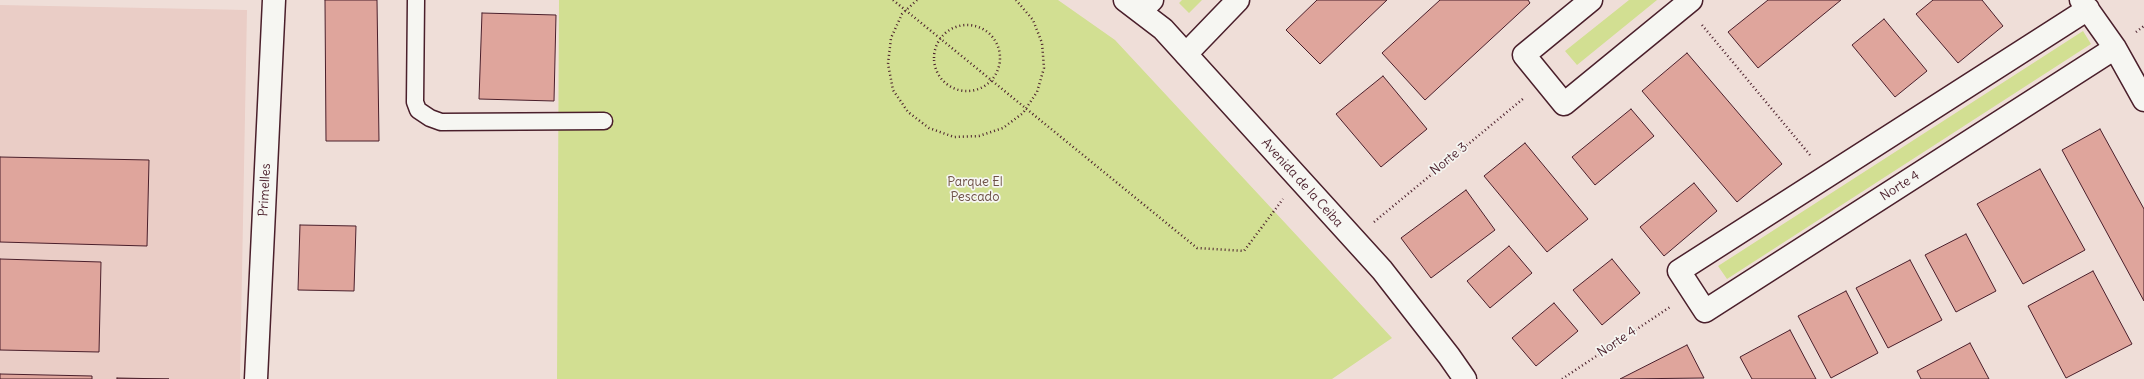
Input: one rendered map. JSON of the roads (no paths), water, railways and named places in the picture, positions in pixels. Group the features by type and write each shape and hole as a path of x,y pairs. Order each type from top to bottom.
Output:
{"street":[{"name":"Primelles","path":"256,379 274,0"},
{"path":"1186,54 1238,0"},
{"path":"1590,0 1524,55 1564,104 1688,2"},
{"name":"Avenida de la Ceiba","path":"1139,4 1382,270 1449,356 1465,379"},
{"path":"2084,5 2115,48 2144,100"},
{"name":"Norte 4","path":"2084,5 1828,176 1679,271 1705,311 2115,48"}],"lane":[{"path":"416,0 415,102 418,110 430,118 441,122 604,121"}],"park label":[{"name":"Parque El Pescado","path":"975,190"}]}
